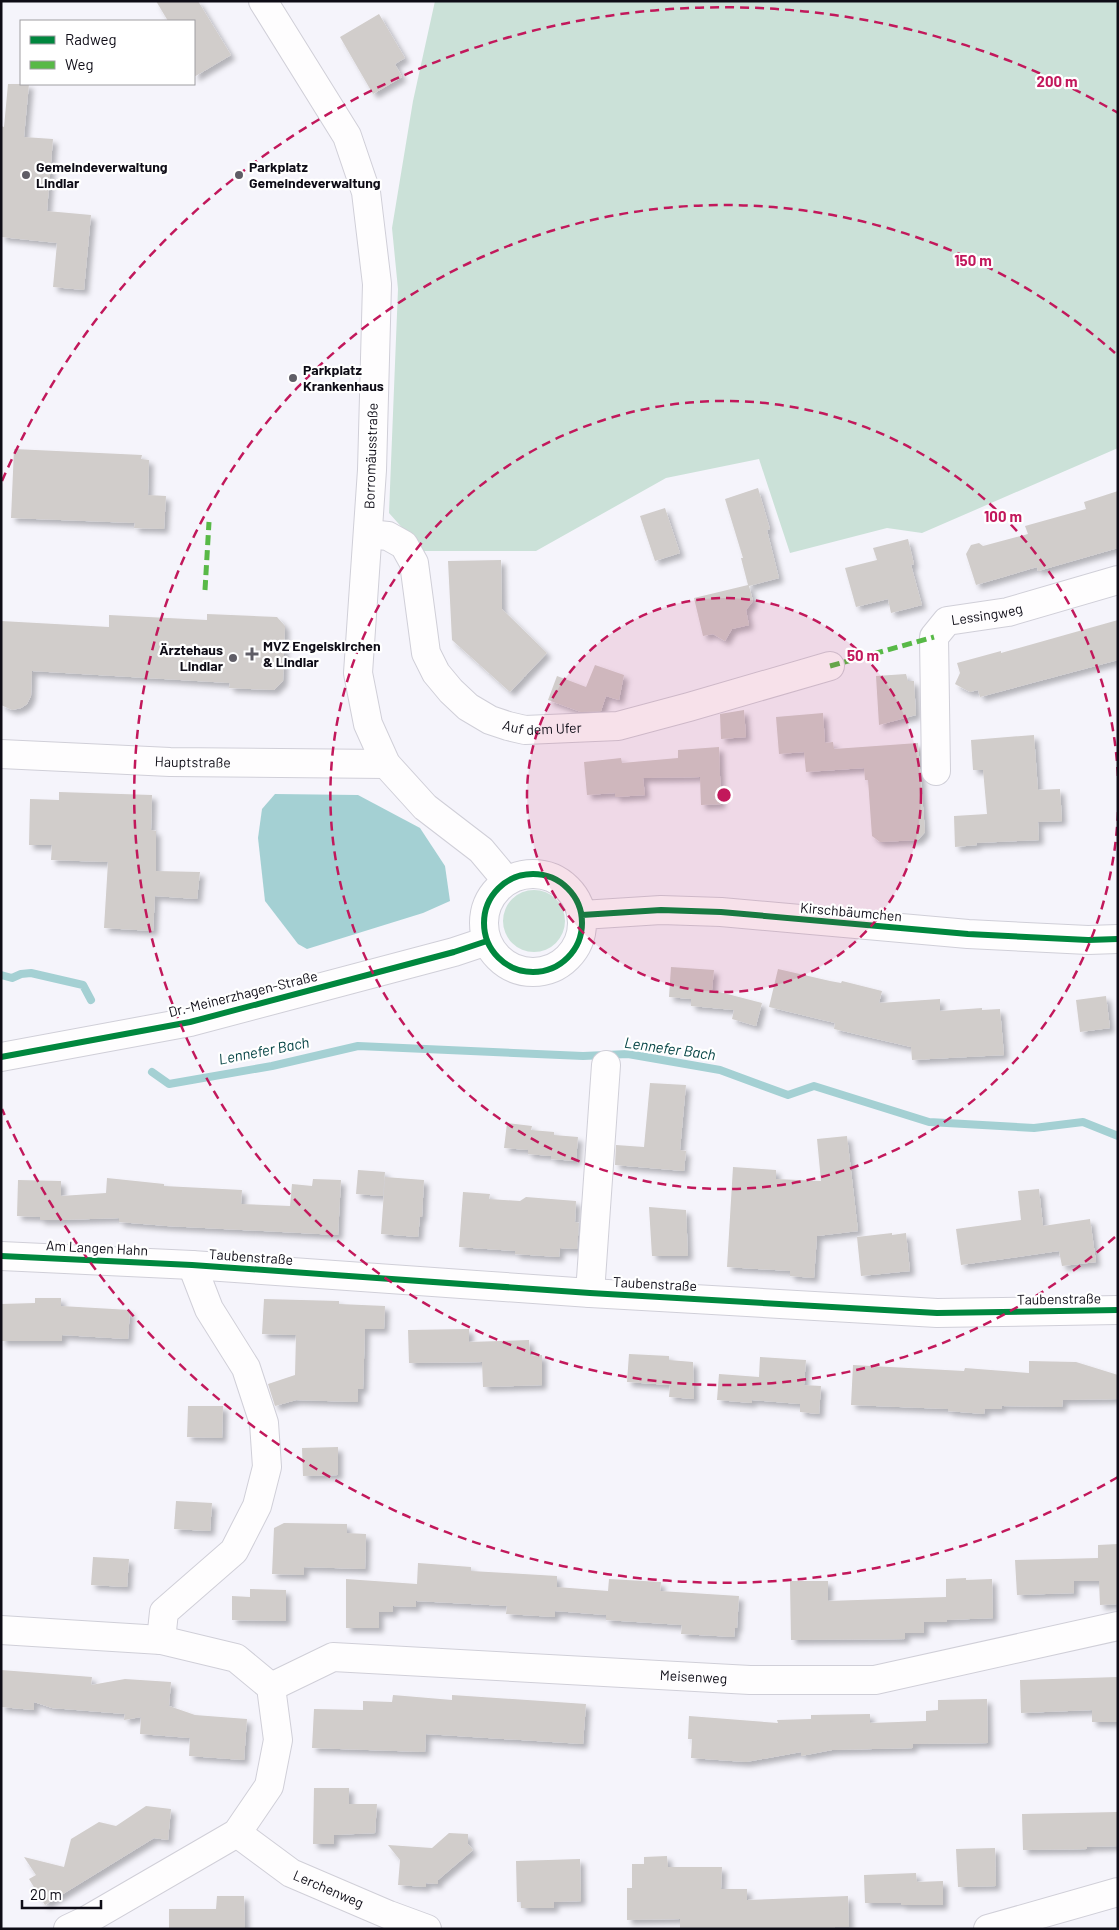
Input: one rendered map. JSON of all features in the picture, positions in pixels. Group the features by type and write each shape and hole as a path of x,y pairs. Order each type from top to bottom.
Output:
{"street":[{"name":"Borromäusstraße","path":"263,1 347,136 366,192 377,284 372,470 358,673 368,724 386,764 425,807 481,850 507,881"},
{"name":"Auf dem Ufer","path":"368,534 388,536 404,545 414,563 426,653 436,674 468,707 490,720 508,726 525,730 618,726 830,666"},
{"name":"Lessingweg","path":"936,771 934,637 947,621 1008,612 1118,580"},
{"name":"Hauptstraße","path":"1,754 170,762 386,764"},
{"path":"525,874 545,875 562,883 575,897 582,915 579,943 571,956 560,965 546,971 532,973 504,964 494,954 487,941 483,924 486,907 494,892 507,881 525,874"},
{"name":"Kirschbäumchen","path":"582,915 661,910 721,912 968,934 1088,940 1118,939"},
{"name":"Dr.-Meinerzhagen-Straße","path":"1,1057 190,1022 454,952 487,941"},
{"path":"590,1293 606,1065"},
{"name":"Am Langen Hahn","path":"1,1256 192,1266"},
{"path":"161,1640 164,1612 234,1551 257,1506 267,1467 264,1423 246,1368 210,1309 192,1266"},
{"name":"Taubenstraße","path":"192,1266 590,1293 937,1313 1118,1310"},
{"name":"Meisenweg","path":"271,1687 333,1657 750,1680 875,1680 1118,1626"},
{"path":"1,1630 161,1640 236,1658 271,1687 278,1740 268,1786 237,1833 87,1920 68,1929"},
{"name":"Lerchenweg","path":"237,1833 292,1873 389,1915 427,1929"},
{"path":"988,1929 1118,1892"}],"green space":[{"path":"435,1 1118,1 1118,448 922,533 887,528 790,553 759,459 666,478 536,551 423,551 389,513 398,289 392,228 413,101"},
{"path":"528,890 540,890 556,899 563,909 565,921 563,933 556,943 540,952 528,952 517,947 508,938 503,927 503,915 508,904 517,895"}],"water":[{"path":"275,794 358,795 420,828 445,866 450,901 423,913 307,949 298,944 265,901 258,838 262,809"}],"building":[{"path":"156,1 198,1 231,55 195,76 195,20 167,20"},
{"path":"379,14 405,58 395,64 402,77 373,94 340,37"},
{"path":"8,84 29,85 24,137 53,139 47,211 91,215 84,290 53,287 57,243 1,237 1,126 4,127"},
{"path":"14,449 142,455 141,459 149,460 148,495 166,496 164,529 134,528 135,523 11,518"},
{"path":"758,488 770,529 767,530 779,578 749,586 753,601 746,610 749,625 732,629 725,641 713,634 703,636 694,598 748,585 741,558 743,558 725,499"},
{"path":"1118,491 1118,548 1038,571 1037,567 976,585 966,554 971,545 979,543 983,546 1028,534 1025,526 1086,509 1084,502"},
{"path":"665,508 680,553 655,561 640,516"},
{"path":"908,539 914,564 911,565 922,605 891,613 888,599 856,607 845,568 877,560 873,548"},
{"path":"501,560 502,609 547,653 510,692 452,640 448,561"},
{"path":"207,614 277,617 285,626 283,681 274,690 229,688 230,683 32,671 31,696 27,704 12,710 1,705 1,621 109,627 109,615 207,620"},
{"path":"1118,620 1118,660 980,697 978,690 970,692 955,684 960,673 957,663 1001,651 1001,653"},
{"path":"595,665 624,675 619,700 606,696 601,711 581,712 548,700 557,676 586,687"},
{"path":"906,674 908,681 914,681 916,715 879,725 876,676"},
{"path":"744,710 746,737 721,739 720,714"},
{"path":"823,713 825,743 833,742 834,749 918,743 925,832 918,840 880,842 872,836 868,780 865,780 864,768 806,772 804,752 779,754 776,717"},
{"path":"1034,735 1038,790 1060,789 1062,821 1038,822 1039,840 976,843 977,845 955,847 954,816 987,814 983,770 973,770 971,740"},
{"path":"719,747 721,804 701,805 700,777 643,778 645,795 615,797 615,793 587,795 584,762 621,758 622,763 678,758 678,750"},
{"path":"59,792 152,795 151,830 156,831 156,871 200,872 197,899 155,896 153,931 104,928 108,862 51,860 52,845 29,845 30,799 59,800"},
{"path":"671,967 714,970 712,990 762,1003 756,1026 732,1019 734,1010 691,1006 691,999 669,997"},
{"path":"778,969 830,981 841,983 842,981 882,991 879,1003 940,999 940,1011 982,1008 982,1010 1000,1009 1004,1055 912,1060 911,1047 834,1029 835,1023 769,1007"},
{"path":"1106,996 1110,1028 1080,1032 1076,1000"},
{"path":"650,1083 686,1085 680,1150 686,1151 684,1171 615,1165 616,1145 644,1147"},
{"path":"507,1123 532,1126 531,1130 554,1132 554,1135 578,1137 576,1161 551,1159 551,1156 528,1154 528,1150 504,1148"},
{"path":"847,1136 858,1231 817,1236 814,1278 790,1276 790,1271 727,1267 733,1167 776,1170 776,1179 821,1181 817,1139"},
{"path":"358,1170 385,1172 383,1196 356,1194"},
{"path":"385,1177 424,1180 422,1217 420,1217 418,1237 381,1234"},
{"path":"107,1178 164,1184 164,1186 242,1190 241,1204 290,1206 292,1184 312,1186 313,1179 341,1180 338,1235 167,1226 119,1222 119,1218 40,1220 40,1217 17,1216 18,1180 61,1181 61,1196 106,1193"},
{"path":"1039,1189 1043,1226 1090,1219 1096,1262 1062,1266 1059,1251 961,1265 956,1229 1021,1220 1018,1191"},
{"path":"463,1192 490,1194 489,1199 520,1201 526,1197 576,1201 575,1222 579,1223 577,1249 560,1248 559,1257 515,1254 515,1251 459,1247"},
{"path":"649,1207 686,1210 688,1256 652,1256"},
{"path":"892,1233 892,1235 906,1233 910,1271 861,1276 857,1237"},
{"path":"35,1298 61,1298 61,1306 130,1310 128,1339 62,1335 62,1341 1,1341 1,1304 35,1303"},
{"path":"264,1299 339,1301 339,1304 385,1306 384,1329 365,1329 363,1389 358,1389 358,1402 296,1400 275,1406 268,1384 295,1375 296,1335 262,1334"},
{"path":"469,1329 469,1342 529,1340 530,1356 542,1355 542,1385 483,1387 482,1362 409,1363 408,1330"},
{"path":"629,1354 669,1356 669,1360 693,1362 694,1399 669,1397 670,1385 627,1382"},
{"path":"760,1357 806,1360 804,1385 821,1386 819,1414 800,1412 800,1404 752,1400 752,1403 717,1400 719,1374 759,1377"},
{"path":"1029,1361 1076,1362 1118,1375 1118,1399 1063,1400 1062,1407 1002,1406 1001,1409 985,1409 984,1414 948,1411 948,1409 851,1405 853,1365 964,1371 965,1368 1029,1373"},
{"path":"188,1406 223,1406 222,1438 187,1437"},
{"path":"338,1447 338,1475 303,1476 302,1448"},
{"path":"176,1501 212,1503 210,1531 174,1529"},
{"path":"284,1523 347,1524 347,1533 366,1534 365,1569 304,1567 304,1575 272,1574 274,1528"},
{"path":"1118,1544 1118,1604 1100,1605 1099,1581 1074,1581 1074,1593 1017,1595 1015,1560 1098,1558 1098,1545"},
{"path":"93,1557 129,1559 127,1587 91,1585"},
{"path":"418,1563 471,1567 471,1571 557,1576 557,1587 608,1591 609,1579 661,1582 660,1591 739,1596 737,1628 735,1628 734,1637 681,1634 682,1625 606,1620 606,1615 555,1611 555,1617 506,1614 507,1606 416,1601 416,1607 393,1606 393,1612 379,1612 379,1628 346,1628 346,1579 417,1584"},
{"path":"966,1578 966,1580 992,1579 993,1618 924,1622 924,1633 905,1633 905,1639 791,1640 790,1581 828,1581 828,1601 946,1597 946,1579"},
{"path":"250,1589 286,1590 286,1621 232,1620 232,1596 250,1597"},
{"path":"1,1670 92,1677 91,1685 125,1679 171,1682 169,1706 195,1715 247,1719 244,1760 189,1756 190,1738 140,1734 141,1717 124,1720 125,1714 52,1708 34,1702 34,1710 1,1707"},
{"path":"1118,1677 1118,1722 1092,1722 1092,1710 1021,1713 1020,1680"},
{"path":"393,1695 452,1700 452,1695 586,1704 583,1744 426,1734 425,1752 312,1748 314,1709 363,1710 363,1701 392,1702"},
{"path":"987,1699 988,1743 913,1744 913,1748 832,1750 801,1756 801,1752 746,1762 691,1758 692,1739 688,1739 689,1716 778,1723 777,1720 811,1719 811,1715 870,1714 870,1723 926,1721 926,1711 938,1710 938,1700"},
{"path":"314,1788 349,1788 349,1804 377,1804 375,1833 334,1835 334,1844 313,1844"},
{"path":"146,1806 171,1809 168,1840 154,1838 45,1905 29,1879 36,1875 24,1857 64,1867 71,1839 99,1822 116,1826"},
{"path":"1118,1812 1118,1846 1087,1847 1087,1849 1023,1850 1022,1814"},
{"path":"449,1833 468,1834 468,1844 473,1850 438,1880 438,1884 426,1883 426,1887 398,1885 400,1860 388,1845 432,1848"},
{"path":"995,1848 996,1886 958,1887 956,1849"},
{"path":"667,1856 668,1867 722,1867 721,1889 747,1889 747,1900 848,1896 849,1927 835,1927 835,1929 680,1929 680,1919 627,1920 627,1888 632,1888 632,1864 644,1864 644,1857"},
{"path":"580,1859 581,1901 554,1902 554,1908 521,1908 521,1902 517,1902 516,1861"},
{"path":"916,1873 917,1882 943,1881 943,1905 865,1903 864,1875"},
{"path":"217,1896 244,1896 245,1929 169,1929 169,1909 216,1909"}],"waterway":[{"name":"Lennefer Bach","path":"1,975 12,978 21,974 31,973 83,985 91,1000"},
{"name":"Lennefer Bach","path":"152,1072 169,1084 272,1066 358,1046 583,1056 628,1054 720,1070 788,1095 814,1086 929,1122 1034,1128 1083,1122 1118,1136"}],"marked path":[{"path":"205,590 209,522"},
{"path":"830,666 934,637"}],"cycle path":[{"path":"533,874 552,878 568,888 578,904 582,923 578,942 568,958 552,968 533,972 514,968 498,958 488,942 484,923 488,904 498,888 514,878 533,874"},
{"path":"582,915 661,910 721,912 968,934 1088,940 1118,939"},
{"path":"1,1057 190,1022 454,952 487,941"},
{"path":"1,1256 192,1265 590,1293 937,1313 1118,1310"}],"place":[{"name":"Gemeindeverwaltung Lindlar","path":"26,175"},
{"name":"Parkplatz Gemeindeverwaltung","path":"239,175"},
{"name":"Parkplatz Krankenhaus","path":"293,378"},
{"name":"MVZ Engelskirchen & Lindlar","path":"252,654"},
{"name":"Ärztehaus Lindlar","path":"233,658"}]}
